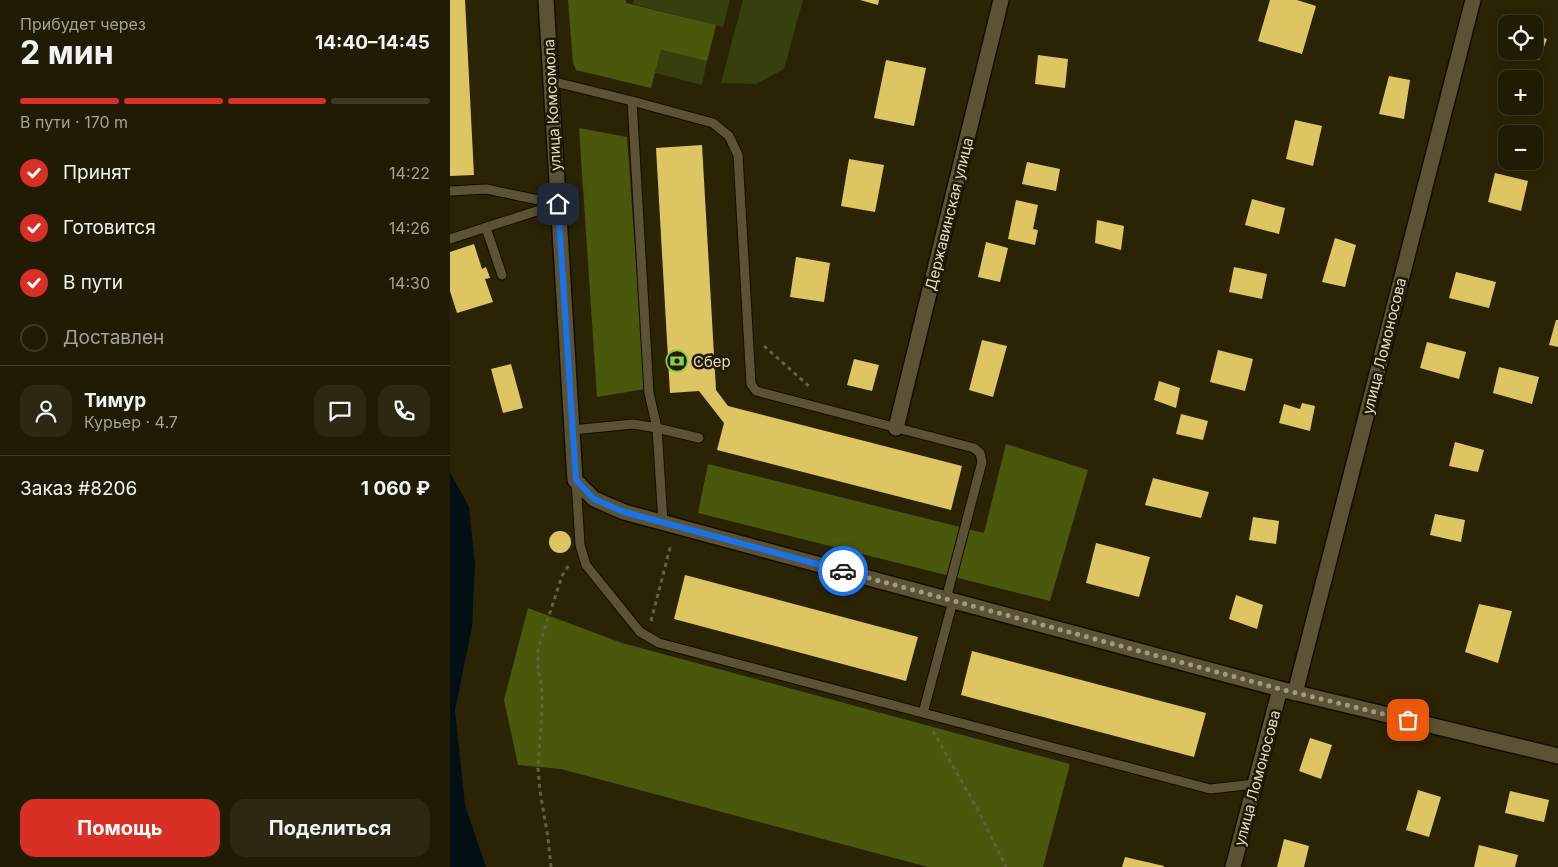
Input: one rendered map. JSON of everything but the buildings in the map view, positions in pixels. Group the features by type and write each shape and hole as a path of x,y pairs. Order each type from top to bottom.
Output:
{"street":[{"name":"улица Комсомола","path":"546,0 576,480"},
{"name":"Державинская улица","path":"896,428 1001,0"},
{"name":"улица Ломоносова","path":"1296,693 1473,0"},
{"path":"576,480 594,499 624,512 1280,689 1558,756"},
{"name":"улица Ломоносова","path":"1234,867 1280,689"}],"lane":[{"path":"551,81 632,100 713,123 729,136 738,155 751,384 756,391 974,448 980,453 982,462 923,713"},
{"path":"632,100 649,393 657,428 663,522"},
{"path":"450,191 486,189 558,204"},
{"path":"450,239 558,204"},
{"path":"486,228 502,275"},
{"path":"572,430 633,424 699,438"},
{"path":"576,480 580,545 586,565 640,632 659,642 1210,790 1256,784"}],"path":[{"path":"748,332 812,389"},
{"path":"647,636 671,543"},
{"path":"551,866 538,768 542,711 538,649 562,576 580,545"},
{"path":"923,713 979,812 1006,867"}],"green space":[{"path":"568,0 626,0 626,3 716,25 707,61 661,50 651,88 576,70 573,63"},
{"path":"634,0 730,0 723,27 633,4"},
{"path":"743,0 803,0 784,69 756,84 721,83"},
{"path":"661,50 707,61 702,85 655,73"},
{"path":"579,128 627,137 645,389 597,397"},
{"path":"1006,444 1088,470 1050,601 698,513 708,464 984,533"},
{"path":"528,608 622,643 1070,764 1043,867 928,867 561,769 518,765 504,700"}],"shaded area":[{"path":"450,472 469,507 475,564 472,627 455,710 465,805 486,867 450,867"}],"way so far":[{"path":"843,571 1280,689 1408,720"}],"place":[{"name":"Сбер","path":"677,361"}],"route":[{"path":"558,204 576,480 594,499 624,512 843,571"}]}
